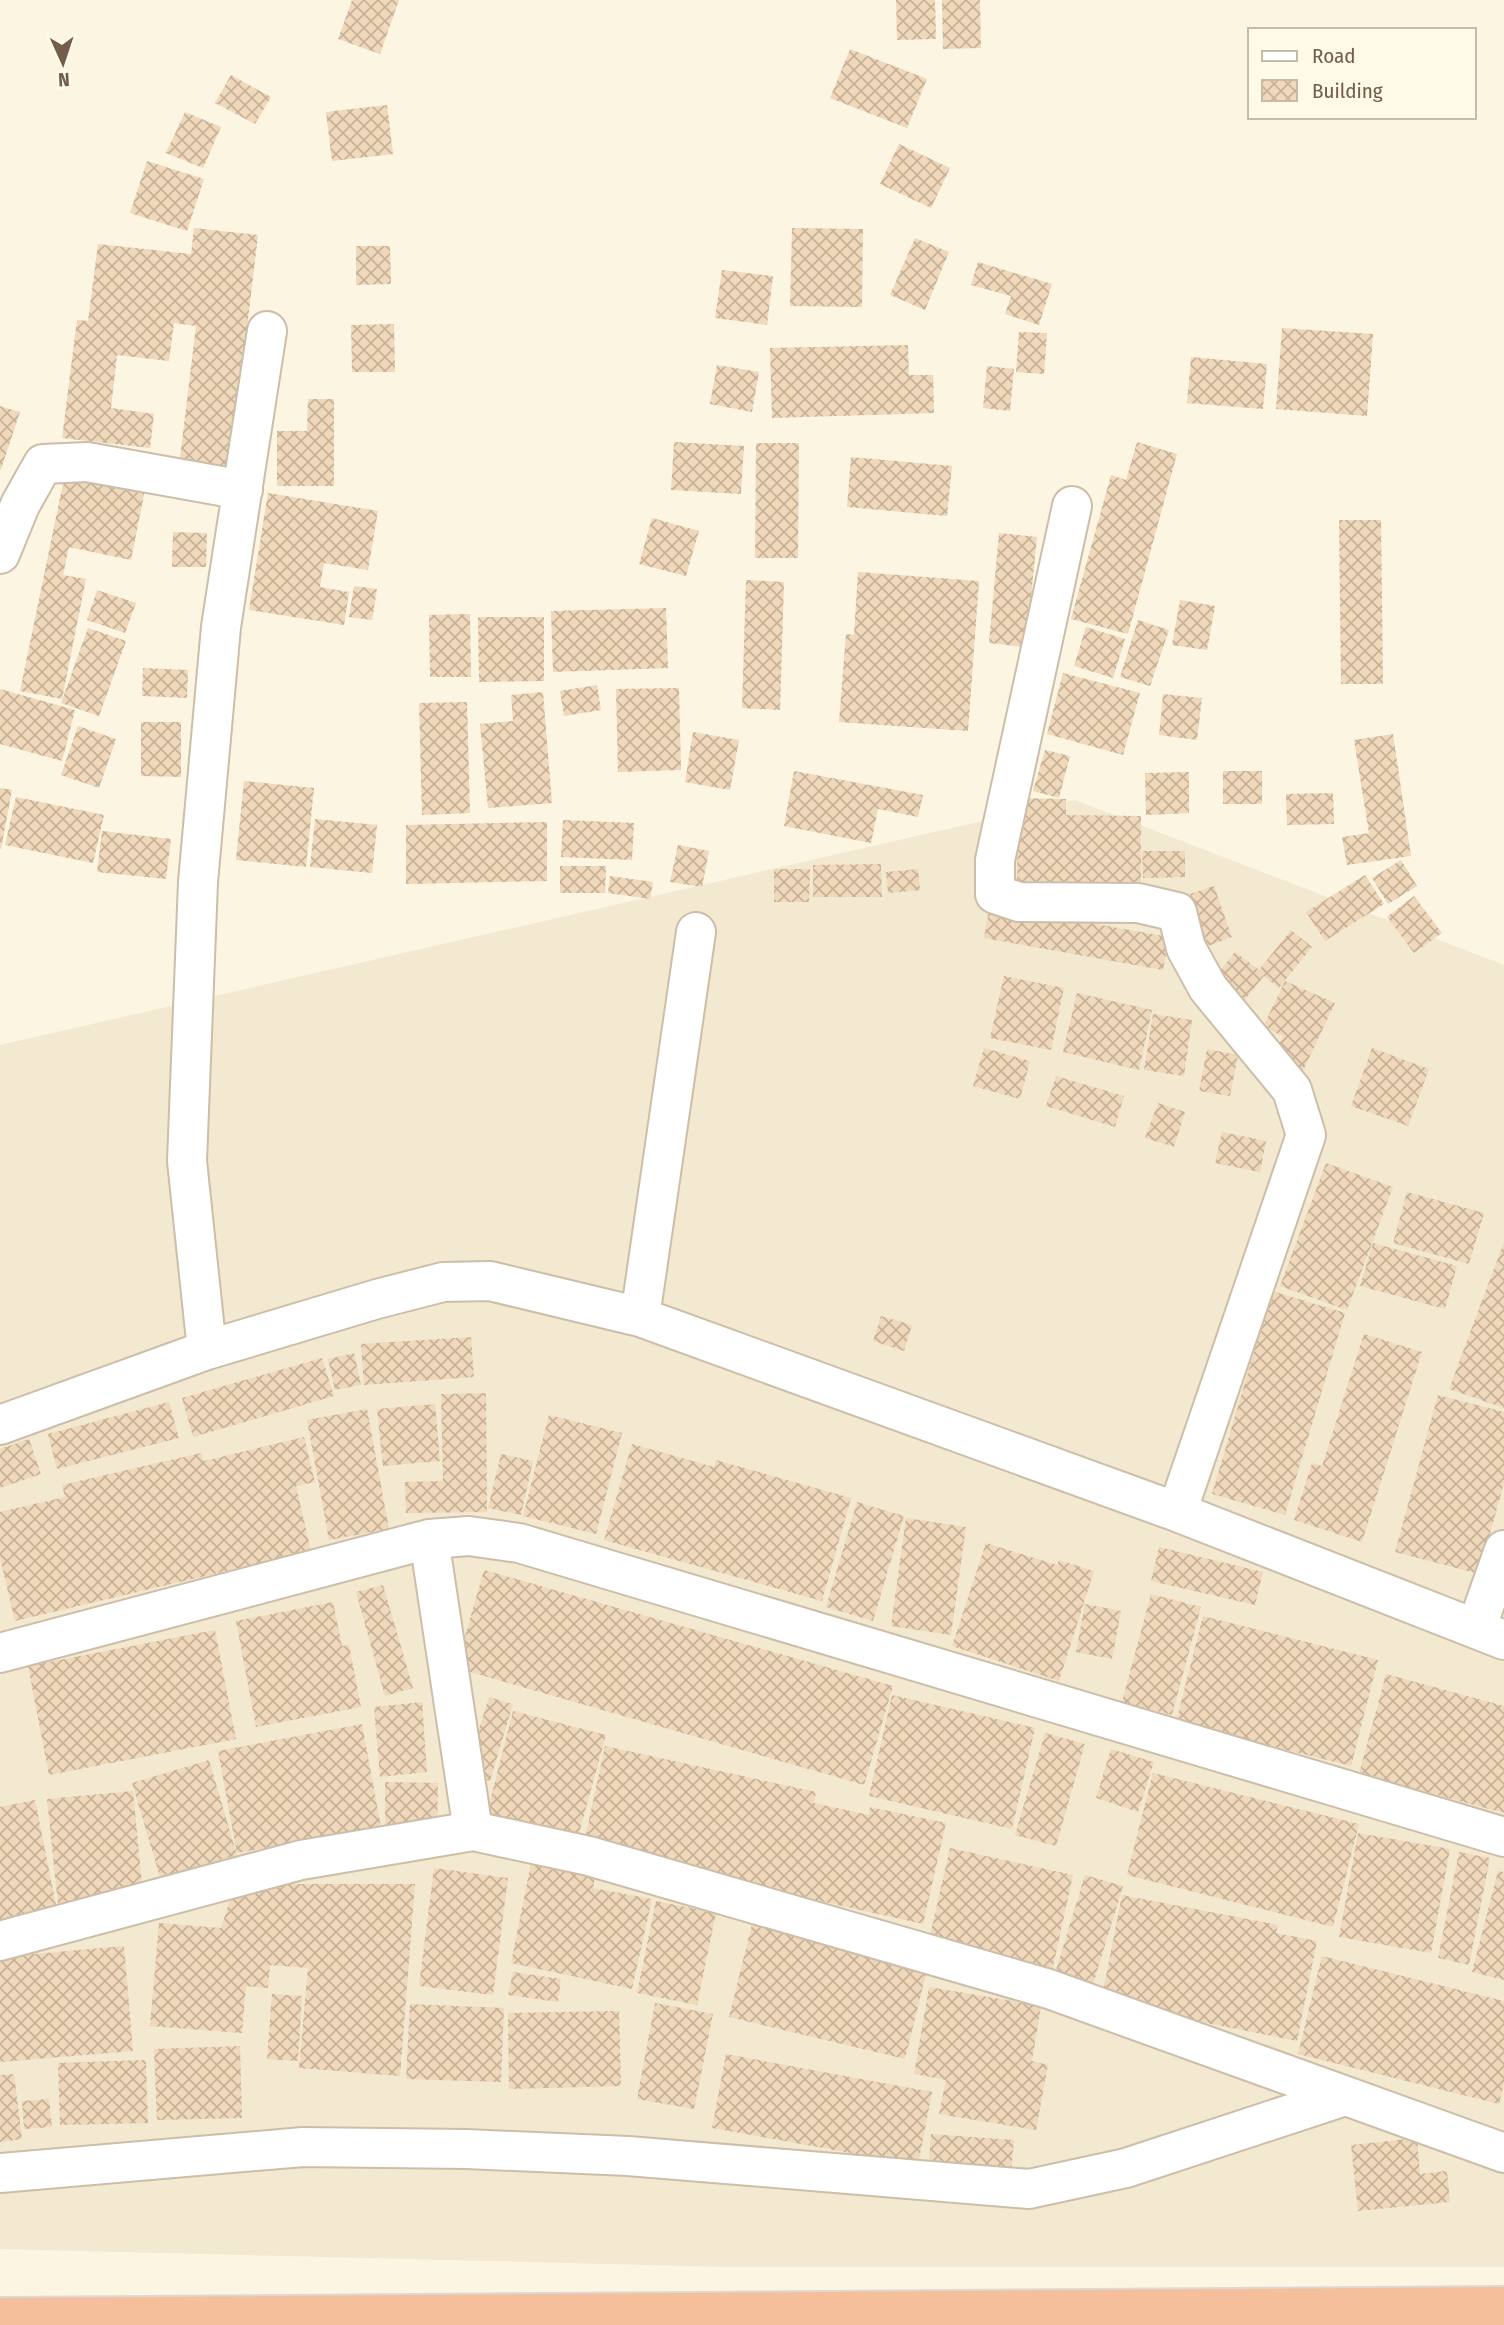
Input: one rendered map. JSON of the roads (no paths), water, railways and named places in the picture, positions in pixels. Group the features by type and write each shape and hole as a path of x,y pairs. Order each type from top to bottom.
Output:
{"highway":[{"path":"0,2316 1504,2306"}],"street":[{"path":"207,1350 187,1161 198,882 220,640 267,331"},
{"path":"0,554 20,505 43,464 87,461 243,490"},
{"path":"1072,506 995,860 995,894 1019,902 1138,903 1177,912 1186,948 1208,988 1292,1090 1306,1135 1177,1511"},
{"path":"640,1317 696,932"},
{"path":"0,1425 207,1350 377,1299 443,1282 490,1281 640,1317 1177,1511 1490,1634 1504,1550"},
{"path":"0,1653 429,1539 469,1536 519,1543 1504,1838"},
{"path":"429,1539 473,1831"},
{"path":"0,1941 301,1860 473,1831 589,1856 1049,1989 1504,2153"},
{"path":"0,2173 303,2147 466,2148 628,2156 1029,2189 1126,2168 1345,2096"}]}
